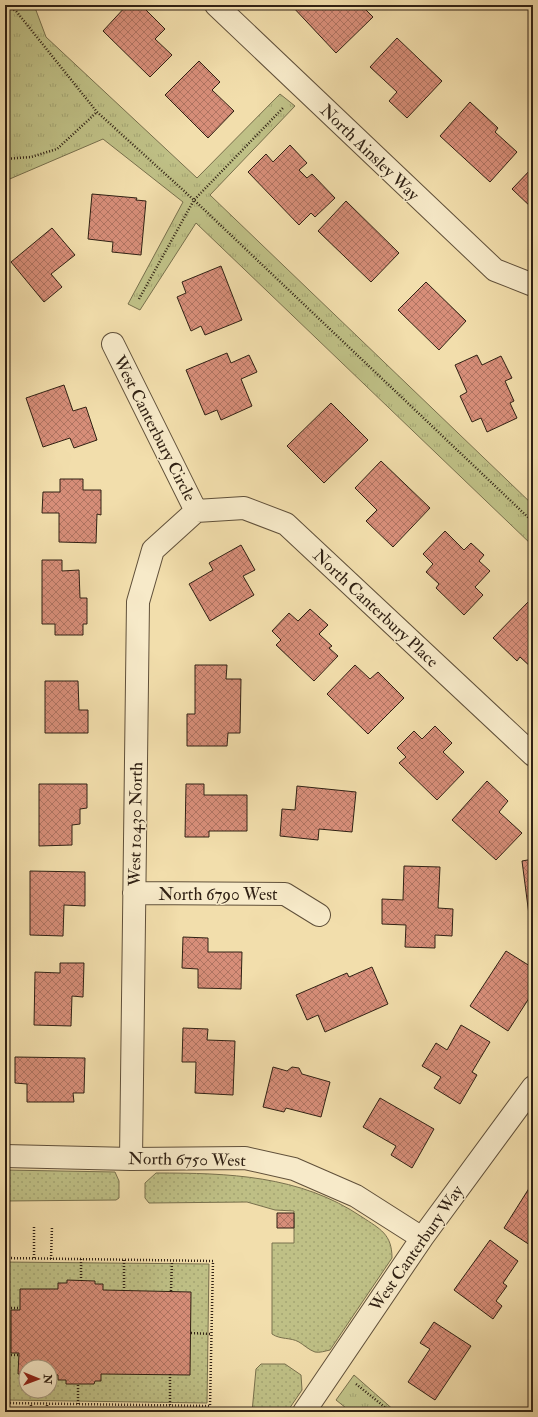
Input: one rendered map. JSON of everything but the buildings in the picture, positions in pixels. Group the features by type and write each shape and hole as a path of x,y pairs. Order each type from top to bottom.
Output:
{"street":[{"name":"North Ainsley Way","path":"216,5 495,270 533,285"},
{"name":"West Canterbury Circle","path":"113,344 196,511"},
{"name":"North Canterbury Place","path":"196,511 244,508 286,524 533,755"},
{"name":"West 10430 North","path":"131,1159 138,602 153,550 196,511"},
{"name":"North 6790 West","path":"134,893 286,894 319,915"},
{"name":"West Canterbury Way","path":"304,1412 422,1238 533,1087"},
{"name":"North 6750 West","path":"5,1156 131,1159 245,1158 294,1169 356,1196 422,1238"}],"path":[{"path":"6,5 16,11 97,112 194,200 533,522"},
{"path":"139,298 194,200 283,108"},
{"path":"5,160 31,157 57,149 97,112"},
{"path":"34,1226 34,1258"},
{"path":"51,1259 52,1226"},
{"path":"5,1258 213,1261 210,1406 5,1403"},
{"path":"81,1281 82,1259"},
{"path":"124,1260 124,1291"},
{"path":"171,1291 172,1261"},
{"path":"5,1308 20,1308"},
{"path":"190,1333 211,1334"},
{"path":"5,1355 19,1355"},
{"path":"170,1374 170,1405"},
{"path":"78,1384 78,1404"},
{"path":"356,1384 391,1412"},
{"path":"31,1403 31,1412"},
{"path":"47,1403 47,1412"}],"green space":[{"path":"5,5 34,5 46,37 197,178 280,94 295,106 210,195 533,505 533,546 196,223 140,310 128,304 183,202 103,139 5,181"},
{"path":"5,1170 115,1172 119,1181 119,1198 116,1200 5,1201"},
{"path":"156,1173 210,1174 263,1179 314,1192 338,1203 362,1217 384,1233 390,1243 392,1258 330,1350 315,1352 296,1340 279,1337 272,1334 272,1243 294,1243 294,1211 275,1210 247,1202 149,1203 145,1198 145,1183"},
{"path":"5,1262 209,1264 207,1403 5,1400"},
{"path":"261,1364 285,1364 301,1375 302,1390 287,1412 252,1412 256,1369"},
{"path":"354,1375 396,1412 351,1412 336,1400"}]}
